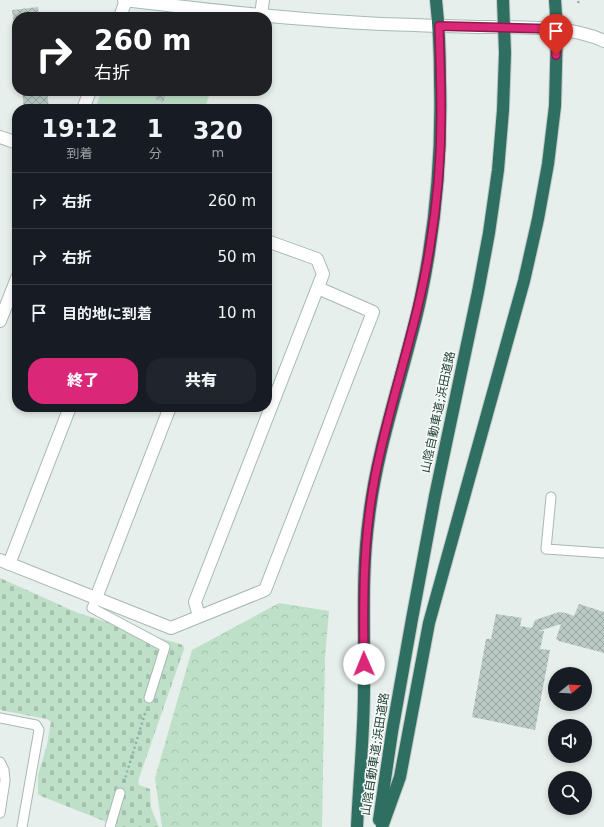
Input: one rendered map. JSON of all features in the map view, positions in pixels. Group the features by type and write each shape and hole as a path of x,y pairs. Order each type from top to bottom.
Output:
{"highway":[{"path":"357,827 364,719 364,598 365,558 369,517 385,436 421,298 436,207 441,118 439,26 436,0"},
{"name":"山陰自動車道;浜田道路","path":"378,827 392,732 412,619 435,496 489,233 498,170 503,110 505,52 503,0"},
{"path":"382,827 400,777 429,623 524,281 538,219 548,164 555,106 557,29 555,0"}],"street":[{"path":"121,12 125,0 234,12"},
{"path":"261,12 263,0"},
{"path":"272,16 349,22 557,29 594,37 604,41"},
{"path":"0,137 12,141"},
{"path":"272,243 317,259 323,274 272,405"},
{"path":"68,412 5,562 171,628 265,590 373,312 318,288"},
{"path":"0,321 12,291"},
{"path":"96,598 168,412"},
{"path":"199,616 195,602 269,412"}],"lane":[{"path":"551,497 546,549 604,553"},
{"path":"96,598 92,608 165,647 149,698"},
{"path":"0,718 36,724 39,730 22,827"},
{"path":"0,762 4,770 6,781 0,813"},
{"path":"110,827 120,793"}],"path":[{"path":"120,793 149,698"}],"green space":[{"path":"100,96 209,96 206,104 97,104"},
{"path":"0,578 78,613 183,645 184,649 138,781 139,785 150,789 151,808 159,827 109,827 109,823 38,794 38,775 47,745 51,722 47,719 0,710"},
{"path":"279,603 329,611 325,658 322,827 162,827 155,778 192,650"}],"building":[{"path":"38,7 38,12 12,12 12,10"},
{"path":"23,96 48,96 48,104 23,104"},
{"path":"156,96 166,96 163,102 155,99"},
{"path":"579,604 604,612 604,653 556,639 561,624 539,631 544,631 540,649 550,650 535,730 472,717 486,639 491,639 496,614 522,618 520,626 532,628 535,620 559,612 574,616"}],"route":[{"path":"364,664 365,558 369,517 385,436 421,298 436,207 441,118 439,26 557,29 556,55"}]}
